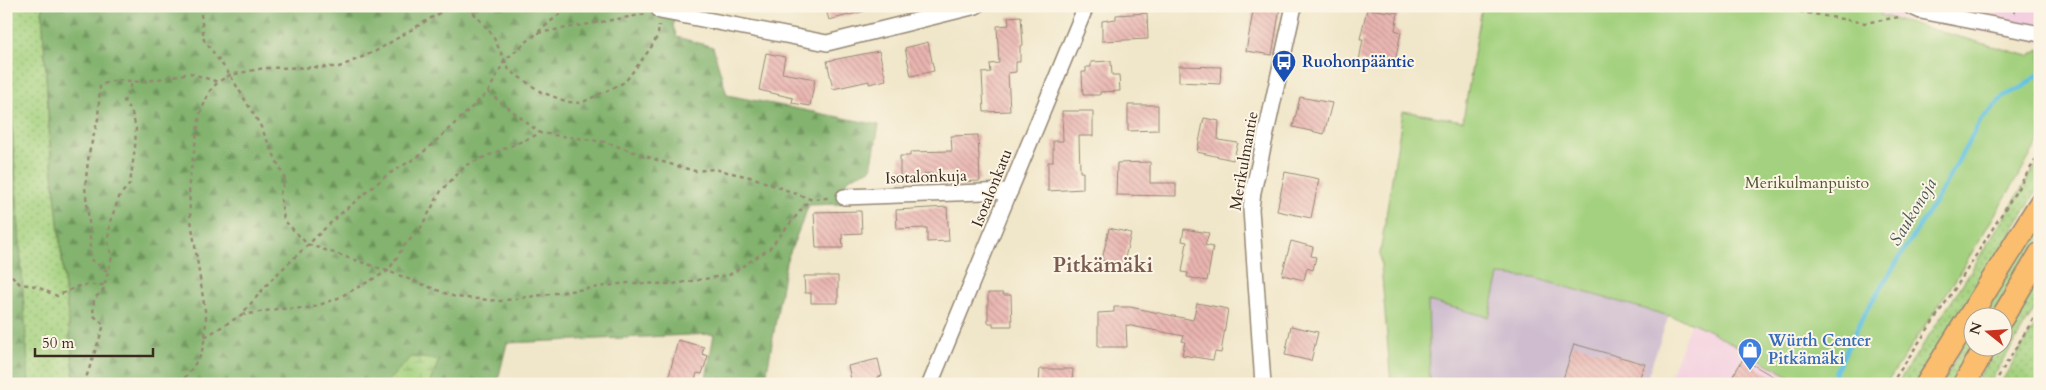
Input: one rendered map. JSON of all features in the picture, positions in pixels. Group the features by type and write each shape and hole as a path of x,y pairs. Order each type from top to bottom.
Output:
{"highway":[{"path":"1927,384 2040,204"},
{"path":"2008,308 2040,254"},
{"path":"1964,384 1979,358"}],"street":[{"path":"660,11 827,43 976,6"},
{"name":"Isotalonkatu","path":"930,384 1086,6"},
{"name":"Merikulmantie","path":"1263,384 1251,209 1253,192 1294,6"},
{"path":"1906,9 2040,34"},
{"name":"Isotalonkuja","path":"844,197 1010,191"}],"path":[{"path":"200,6 204,40 230,75 260,125 285,179 280,194 284,220 307,244 388,271 455,297 500,301 627,283 673,284 729,275 769,249 810,199"},
{"path":"205,338 241,315 271,280 338,214 387,175 418,156 488,92 505,60 568,6"},
{"path":"1768,6 1865,23 1899,17 1906,9"},
{"path":"179,384 201,354 205,338 206,318 190,214 189,182 200,114 209,92 218,82 230,75 264,68 339,67 376,51 446,9 458,7 471,10 492,34 510,70 541,92 554,98 580,103 626,82 640,65 658,35 660,11 537,34"},
{"path":"107,271 90,259 90,222 85,187 89,154 98,119 100,85 116,80 143,82 190,73 218,82"},
{"path":"84,384 104,325 93,315 94,299 102,290 112,257 108,242 110,222 120,196 130,184 136,128 132,112 124,102 133,81"},
{"path":"488,92 542,133 604,142 696,171 714,168 754,178 810,199 844,197"},
{"path":"241,315 277,309 311,308 338,298 388,271 404,246 420,229 441,191 466,166 542,133"},
{"path":"1891,384 1958,284 2040,153"},
{"path":"6,270 20,284 35,286 57,296 81,285 104,285"},
{"path":"1994,384 2040,308"}],"shaded area":[{"path":"1878,6 2040,6 2040,42 1881,15"},
{"path":"1499,275 1534,278 1669,315 1645,384 1430,384 1428,301 1489,316"},
{"path":"1691,322 1710,331 1803,384 1667,384"}],"green space":[{"path":"6,6 42,6 50,145 75,384 29,384 11,108 6,82"},
{"path":"42,6 678,6 673,26 677,37 713,47 727,95 879,125 871,169 857,174 848,180 842,189 840,204 809,205 786,262 765,384 705,384 714,334 507,343 497,384 429,384 439,360 412,357 385,384 75,384 50,145"},
{"name":"Merikulmanpuisto","path":"1482,6 1878,6 1881,15 2028,56 2040,49 2040,140 1954,282 1886,384 1803,384 1691,322 1534,278 1499,275 1489,317 1428,301 1430,384 1391,384 1380,253 1403,111 1463,121"},
{"path":"6,82 11,108 29,384 6,384"},
{"path":"2040,159 2040,186 1967,305 1916,384 1897,384 1957,293"},
{"path":"2040,221 2040,239 1998,308 1986,308"},
{"path":"2040,274 2040,300 2014,343 2014,318"},
{"path":"2040,317 2040,384 2000,384"},
{"path":"1964,344 1964,358 1968,358 1954,384 1942,384"},
{"path":"411,357 439,360 429,384 385,384"},
{"path":"1990,358 2005,358 1989,384 1974,384"}],"building":[{"path":"825,6 864,6 865,11 829,20"},
{"path":"1254,6 1280,8 1272,55 1246,51"},
{"path":"1367,9 1398,13 1395,30 1401,32 1394,67 1359,61 1363,39 1360,39"},
{"path":"1147,13 1148,39 1102,41 1102,21 1116,19 1116,15"},
{"path":"1021,16 1023,45 1020,46 1020,62 1016,62 1016,72 1008,73 1010,111 984,112 982,73 991,72 990,64 999,63 997,26 1009,25 1008,17"},
{"path":"928,42 934,71 911,76 905,48"},
{"path":"879,51 886,80 869,84 869,81 833,89 827,61"},
{"path":"766,53 785,57 782,73 815,79 810,106 792,103 793,98 759,90"},
{"path":"1111,61 1112,75 1119,75 1120,91 1100,92 1100,95 1083,95 1082,72 1086,72 1086,67 1091,67 1091,62"},
{"path":"1179,66 1221,67 1220,84 1179,82"},
{"path":"1300,97 1332,103 1324,134 1293,127"},
{"path":"1128,105 1158,105 1158,130 1128,131"},
{"path":"1062,111 1093,111 1093,136 1079,136 1080,172 1083,172 1083,189 1048,191 1048,162 1053,162 1053,141 1063,141"},
{"path":"1204,118 1219,121 1218,140 1238,143 1233,160 1197,152"},
{"path":"978,135 980,181 956,182 956,173 924,174 924,178 900,179 900,156 910,156 910,152 952,151 951,136"},
{"path":"1150,162 1150,183 1176,183 1176,196 1116,195 1117,163"},
{"path":"1285,172 1319,179 1311,218 1277,211"},
{"path":"947,207 949,241 927,242 927,228 897,229 896,210"},
{"path":"861,211 862,233 842,234 843,248 816,248 814,212"},
{"path":"1109,228 1131,233 1123,266 1102,260"},
{"path":"1184,229 1209,233 1205,245 1213,247 1207,281 1187,277 1188,273 1182,272 1187,242 1182,241"},
{"path":"1291,241 1313,247 1311,256 1316,257 1313,270 1307,268 1304,280 1282,275"},
{"path":"804,276 838,276 838,303 811,303 811,293 805,293"},
{"path":"988,293 1011,295 1012,326 993,326 993,323 988,323"},
{"path":"1197,303 1228,309 1221,353 1215,352 1213,360 1182,355 1185,342 1182,341 1184,336 1126,325 1127,347 1098,347 1098,313 1114,312 1114,307 1130,307 1193,320"},
{"path":"1291,326 1318,332 1311,361 1285,355"},
{"path":"678,340 704,347 702,354 708,356 702,374 697,373 694,384 667,384"},
{"path":"1574,344 1645,364 1637,384 1577,384 1563,379"},
{"path":"878,359 882,376 876,378 878,384 852,384 848,366"},
{"name":"Würth Center Pitkämäki","path":"1743,359 1786,384 1728,384"},
{"path":"1040,369 1073,369 1072,384 1039,384"}],"waterway":[{"name":"Saukonoja","path":"1839,384 1835,373 1866,311 1938,197 1981,120 2004,96 2023,87 2040,73"}],"place":[{"name":"Ruohonpääntie","path":"1284,83"},
{"name":"Würth Center Pitkämäki","path":"1750,371"}],"district":[{"name":"Pitkämäki","path":"1103,265"}]}
